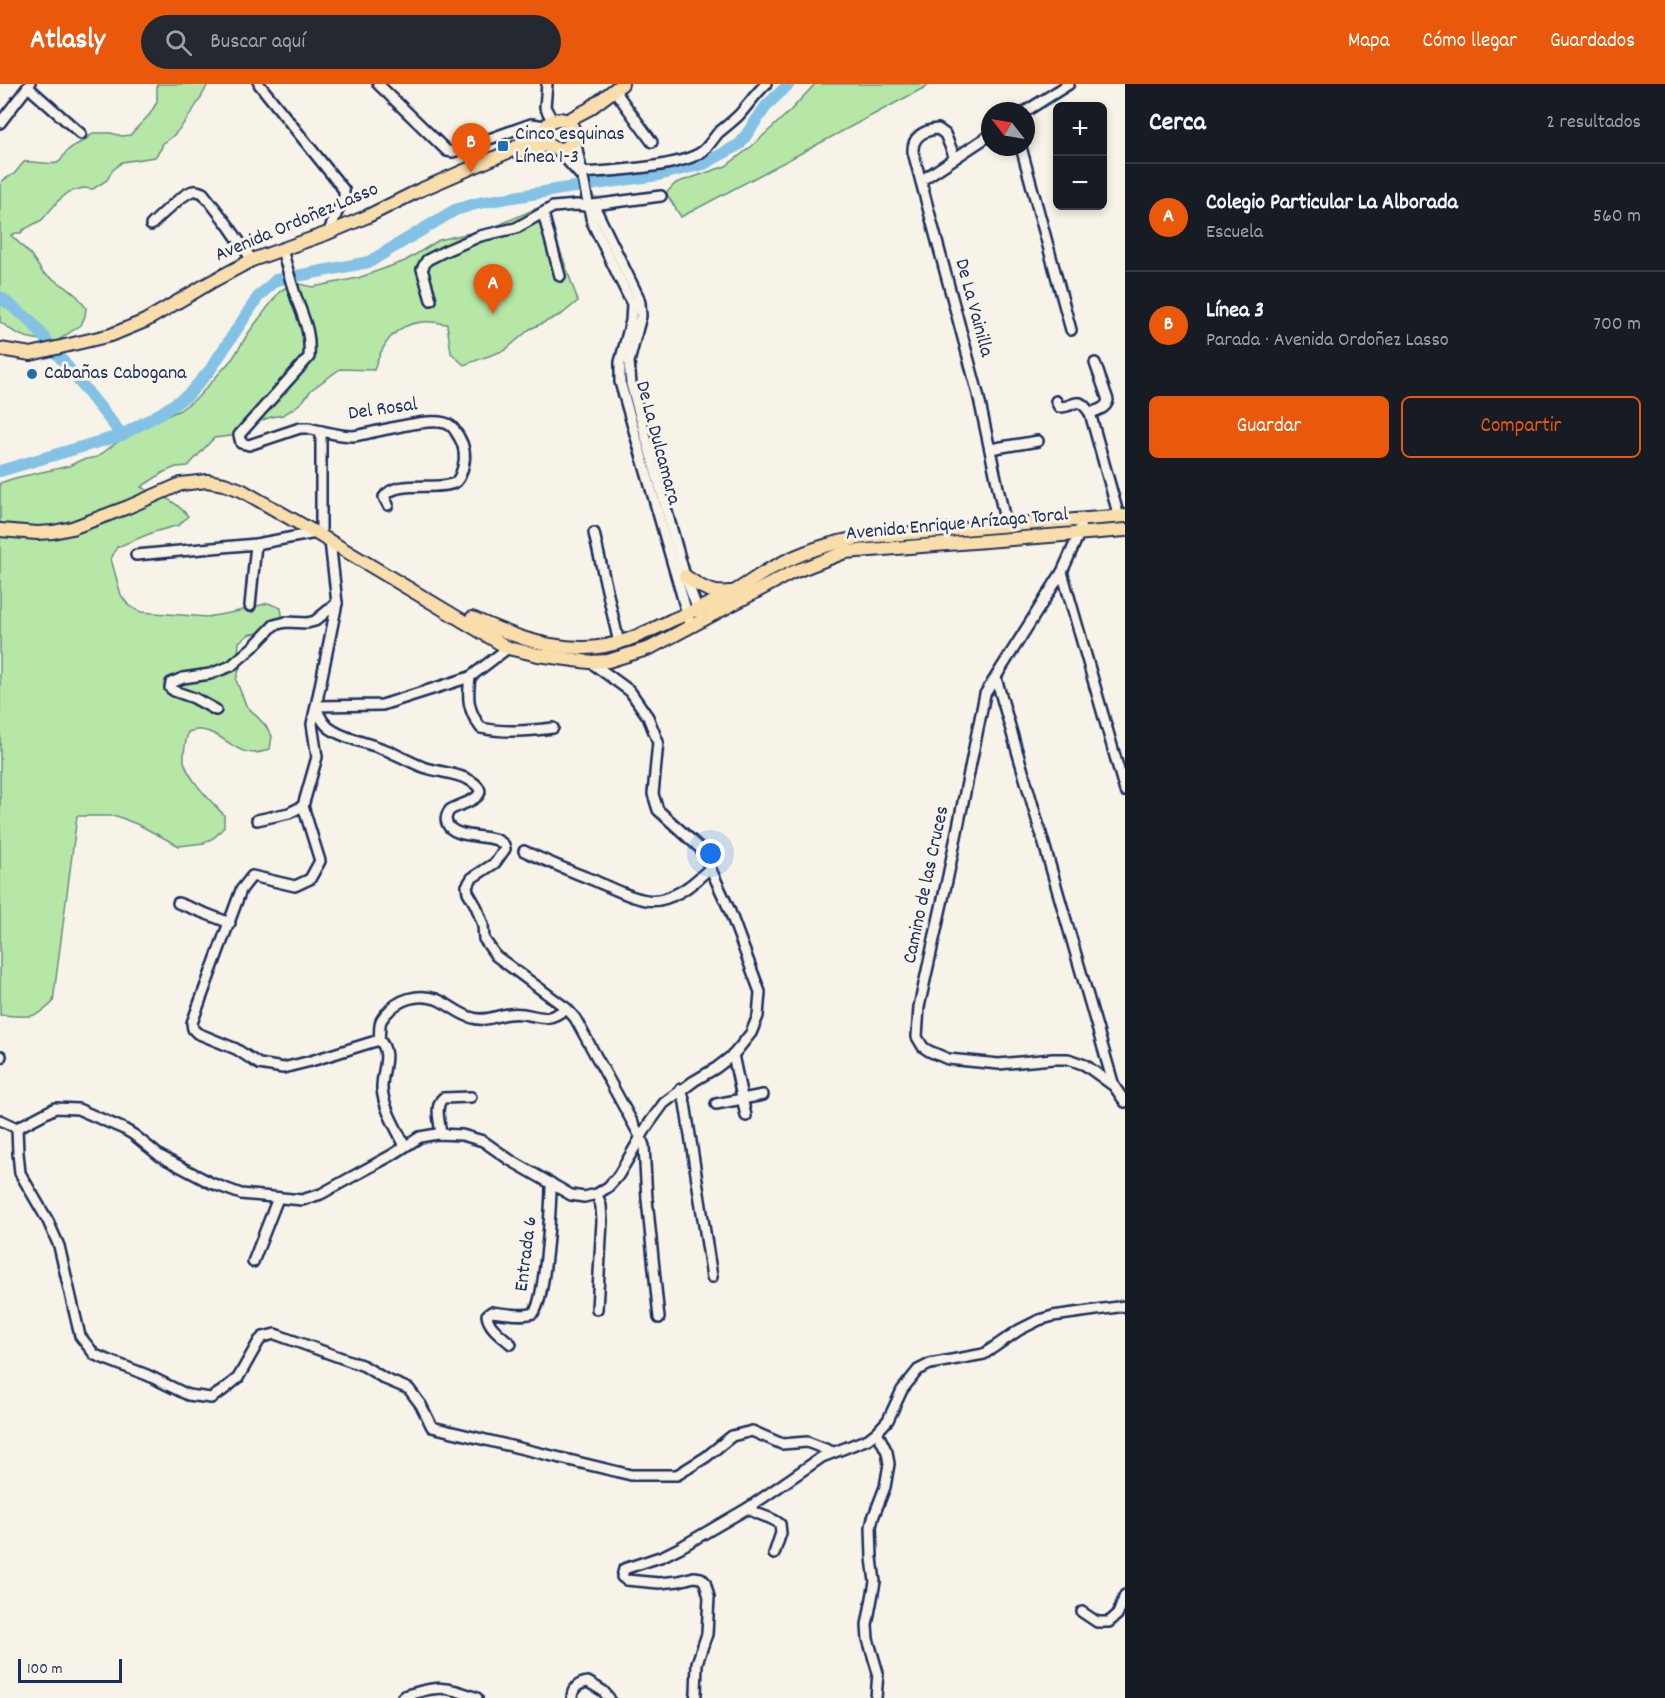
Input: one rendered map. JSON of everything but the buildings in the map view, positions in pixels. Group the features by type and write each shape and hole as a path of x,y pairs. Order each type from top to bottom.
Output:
{"main road":[{"path":"566,120 573,127 573,141 561,149 552,147 544,138 548,125 561,119 566,120 589,109 619,87"},
{"path":"574,133 589,109"},
{"name":"Avenida Ordoñez Lasso","path":"0,349 31,354 111,335 173,306 252,260 366,217 420,190 508,152 548,125"},
{"name":"Avenida Ordoñez Lasso","path":"508,152 552,147"},
{"name":"Avenida Enrique Arízaga Toral","path":"0,530 37,533 72,528 181,484 207,481 224,484 241,490 435,603 507,648 589,662 608,661 650,648 694,617 774,567 820,547 845,540 1122,517"},
{"name":"Avenida Enrique Arízaga Toral","path":"435,603 534,643 581,648 601,647 694,617 791,573 845,552 1125,530"},
{"path":"685,576 699,586 714,592 734,592"}],"street":[{"path":"259,84 344,190 344,197 328,233"},
{"path":"378,84 441,146 453,152 531,124 548,125 545,107 547,84"},
{"path":"582,176 682,160 697,155 739,115 766,84"},
{"path":"1035,105 1070,84"},
{"path":"0,123 29,85 81,134"},
{"path":"619,87 652,142"},
{"name":"De La Vainilla","path":"955,158 945,134 939,130 919,136 913,145 978,394 1006,525"},
{"name":"De La Dulcamara","path":"574,133 592,222 632,304 631,321 620,362 620,382 694,617"},
{"path":"921,180 981,141"},
{"name":"De La Dulcamara","path":"552,147 582,176"},
{"path":"1023,156 1071,330"},
{"path":"151,225 186,195 198,191 215,209 252,260"},
{"path":"431,300 422,269 427,260 471,240 516,228 557,206 661,196"},
{"name":"De La Dulcamara","path":"590,204 597,212 640,303 641,316 629,362 631,384 685,576 694,617"},
{"path":"543,213 560,276"},
{"name":"Del Rosal","path":"282,249 294,293 307,325 310,340 309,357 239,435 241,442 249,446 300,428 352,436 438,421 451,425 465,448 460,477 454,483 438,486 415,486 390,490 384,496 388,505"},
{"path":"1090,413 1103,408 1108,400 1095,363"},
{"path":"1056,401 1059,407 1063,408 1079,402 1084,404 1090,413 1122,517"},
{"path":"321,431 322,537 337,603 312,724 317,758 303,806 320,861 310,879 296,886 252,876 241,890 192,1023 197,1034 236,1049 260,1064 283,1068 379,1040"},
{"path":"990,449 1038,441"},
{"name":"Camino de las Cruces","path":"1081,520 1079,534 1062,573 985,694 919,1007 917,1037 923,1047 948,1059 999,1064 1068,1059 1085,1065 1114,1086 1125,1102"},
{"path":"594,533 619,643"},
{"path":"136,555 322,537"},
{"path":"250,606 256,544"},
{"path":"1062,573 1125,790"},
{"path":"216,710 194,698 174,691 170,688 171,683 183,678 210,674 231,666 274,625 286,622 315,621 337,603"},
{"path":"316,706 382,705 470,677 507,648"},
{"path":"17,1128 55,1108 78,1109 124,1129 160,1156 210,1183 241,1194 278,1198 302,1200 321,1194 420,1137 441,1134 462,1135 483,1141 510,1160 572,1195 584,1197 597,1194 608,1186 618,1176 648,1125 664,1103 733,1055 751,1033 758,1016 760,992 729,909 702,849 658,810 653,794 658,742 648,717 630,691 589,662 581,648"},
{"path":"470,677 468,688 470,710 481,728 497,732 553,728"},
{"path":"996,678 1114,1086"},
{"path":"316,706 322,720 334,732 385,749 423,767 470,779 478,786 478,796 475,800 450,810 446,817 447,824 452,829 470,836 496,840 504,845 505,849 495,863 472,878 467,886 468,892 483,925 484,939 496,956 566,1008 575,1018 642,1138 658,1318"},
{"path":"257,820 289,813 303,806"},
{"path":"524,851 616,890 648,900 668,898 688,889 710,868"},
{"path":"178,903 230,923"},
{"path":"379,1040 381,1020 389,1010 399,1002 416,996 434,998 467,1016 486,1020 511,1013 542,1018 557,1016 566,1008"},
{"path":"379,1040 384,1044 387,1052 382,1088 384,1099 394,1126 405,1146"},
{"path":"733,1055 746,1116"},
{"path":"681,1089 712,1277"},
{"path":"716,1104 764,1095"},
{"path":"441,1134 439,1101 443,1098 471,1097"},
{"path":"0,1120 17,1128"},
{"path":"17,1128 20,1173 48,1221 59,1246 80,1336 95,1355 147,1375 188,1395 211,1398 222,1391 238,1378 259,1341 263,1337 275,1334 364,1366 385,1379 409,1389 421,1405 432,1427 631,1475 677,1474 706,1457 732,1436 752,1431 782,1444 807,1442 833,1452"},
{"name":"Entrada 6","path":"511,1344 491,1325 487,1315 491,1312 527,1315 533,1313 539,1304 545,1269 551,1184"},
{"path":"597,1194 602,1206 597,1309"},
{"path":"253,1262 278,1198"},
{"path":"695,1698 698,1663 707,1634 709,1597 705,1582 701,1578 694,1577 659,1583 626,1580 621,1573 624,1569 663,1556 681,1547 748,1508 822,1457 858,1444 877,1432 888,1420 902,1390 918,1370 930,1364 984,1354 1019,1330 1039,1320 1125,1306"},
{"path":"876,1698 878,1672 868,1639 867,1625 875,1582 871,1527 885,1486 889,1464 887,1452 877,1432"},
{"path":"748,1508 780,1524 781,1533 774,1554"},
{"path":"1082,1612 1097,1622 1109,1622 1118,1614 1125,1595"},
{"path":"572,1698 575,1688 579,1684 588,1682 603,1691 609,1698"},
{"path":"402,1698 435,1688 454,1689 477,1698"}],"green space":[{"path":"157,84 208,84 188,117 163,143 155,157 122,162 112,171 107,180 93,189 83,188 69,192 42,220 21,233 11,235 31,255 43,273 77,296 86,308 81,325 54,343 14,332 0,322 0,186 3,180 14,174 24,162 51,164 59,162 69,149 93,133 130,135 150,114 157,102"},
{"path":"815,84 931,84 681,217 666,193 676,183 726,166 789,112"},
{"path":"544,205 578,301 562,314 530,329 505,350 464,365 451,353 447,324 425,322 403,327 385,345 374,370 340,369 311,390 303,401 283,415 244,427 239,435 214,438 188,466 176,467 164,472 141,487 171,501 188,516 179,525 117,547 111,559 121,595 129,606 141,612 207,617 268,603 281,608 283,621 275,632 250,634 239,642 238,654 240,667 236,680 246,705 272,736 270,749 250,753 234,747 212,733 200,730 188,732 184,754 186,768 201,790 224,815 224,827 215,837 204,843 179,846 117,816 77,816 53,1002 35,1015 0,1015 0,483 97,457 134,430 180,410 198,397 233,358 249,332 280,291 285,288 300,284 313,287 358,278 405,261 439,240 492,228"}],"waterway":[{"path":"0,471 122,435 163,412 189,394 210,370 258,297 276,280 369,262 455,210 479,203 658,175 704,164 740,144 767,105 789,84"},
{"path":"0,297 31,321 122,435"}],"place":[{"name":"Cinco esquinas Línea 1-3","path":"503,146"},
{"name":"Línea 3","path":"471,173"},
{"name":"Colegio Particular La Alborada","path":"493,314"},
{"name":"Cabañas Cabogana","path":"32,374"}]}
